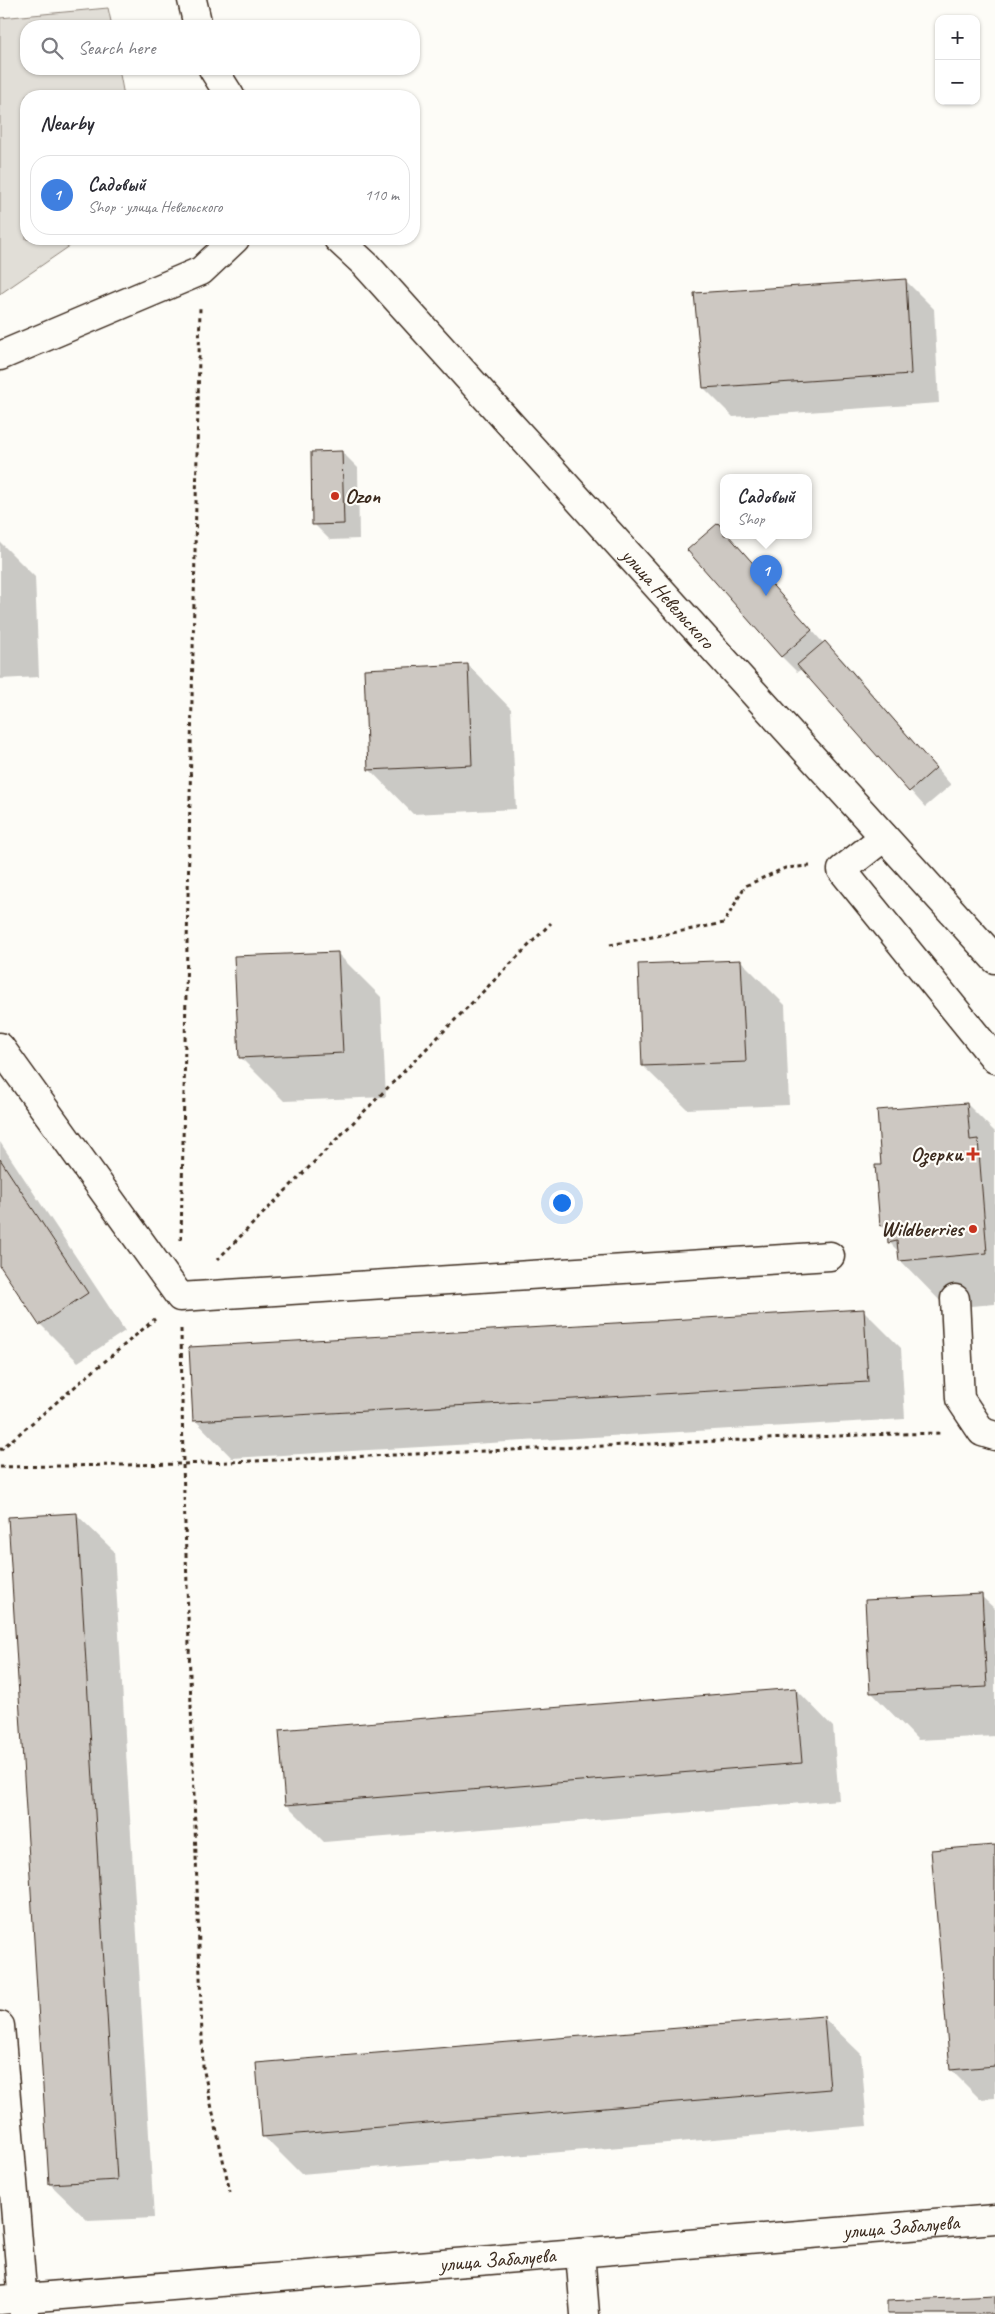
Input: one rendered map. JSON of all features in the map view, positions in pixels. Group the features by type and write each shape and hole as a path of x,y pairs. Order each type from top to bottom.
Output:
{"street":[{"path":"192,0 197,20"},
{"path":"217,75 226,90"},
{"path":"0,356 201,271 229,245"},
{"name":"улица Невельского","path":"344,245 366,265 470,379 884,837 991,948"},
{"path":"884,837 842,870 995,1059"},
{"path":"0,1047 180,1298 830,1256"},
{"path":"955,1299 960,1399 989,1434"},
{"path":"0,2026 15,2304"},
{"name":"улица Забалуева","path":"15,2304 580,2253 995,2219"},
{"path":"580,2253 585,2314"}],"path":[{"path":"201,271 180,1298 183,1464 204,2067 230,2192"},
{"path":"610,945 724,923 746,886 785,868 817,865 842,870"},
{"path":"0,1450 180,1298 551,923"},
{"path":"0,1468 183,1464 840,1435 989,1434"}],"shaded area":[{"path":"108,8 111,20 20,20 20,75 120,75 123,90 20,90 20,245 71,245 0,294 0,18"}],"building":[{"path":"906,279 911,374 703,388 694,293"},
{"path":"342,451 344,524 312,525 311,452"},
{"path":"718,523 720,525 720,539 732,539 812,630 781,657 687,550"},
{"path":"825,641 936,768 909,792 797,665"},
{"path":"468,664 472,765 368,770 364,669"},
{"path":"338,952 343,1053 239,1058 234,956"},
{"path":"741,960 746,1062 642,1066 638,964"},
{"path":"967,1103 970,1140 978,1139 987,1253 899,1261 897,1241 888,1243 887,1225 880,1226 875,1165 881,1165 877,1110"},
{"path":"0,1159 88,1293 39,1325 0,1266"},
{"path":"864,1309 868,1382 193,1421 189,1347"},
{"path":"77,1513 117,2180 49,2184 8,1517"},
{"path":"982,1594 987,1687 870,1693 865,1600"},
{"path":"796,1688 802,1763 285,1805 279,1730"},
{"path":"995,1845 995,2066 950,2070 931,1850"},
{"path":"824,2016 830,2089 262,2137 256,2063"},
{"path":"995,2296 995,2314 887,2314 887,2301"}],"place":[{"name":"Ozon","path":"335,496"},
{"name":"Садовый","path":"766,596"},
{"name":"Озерки","path":"973,1154"},
{"name":"Wildberries","path":"973,1229"}]}
